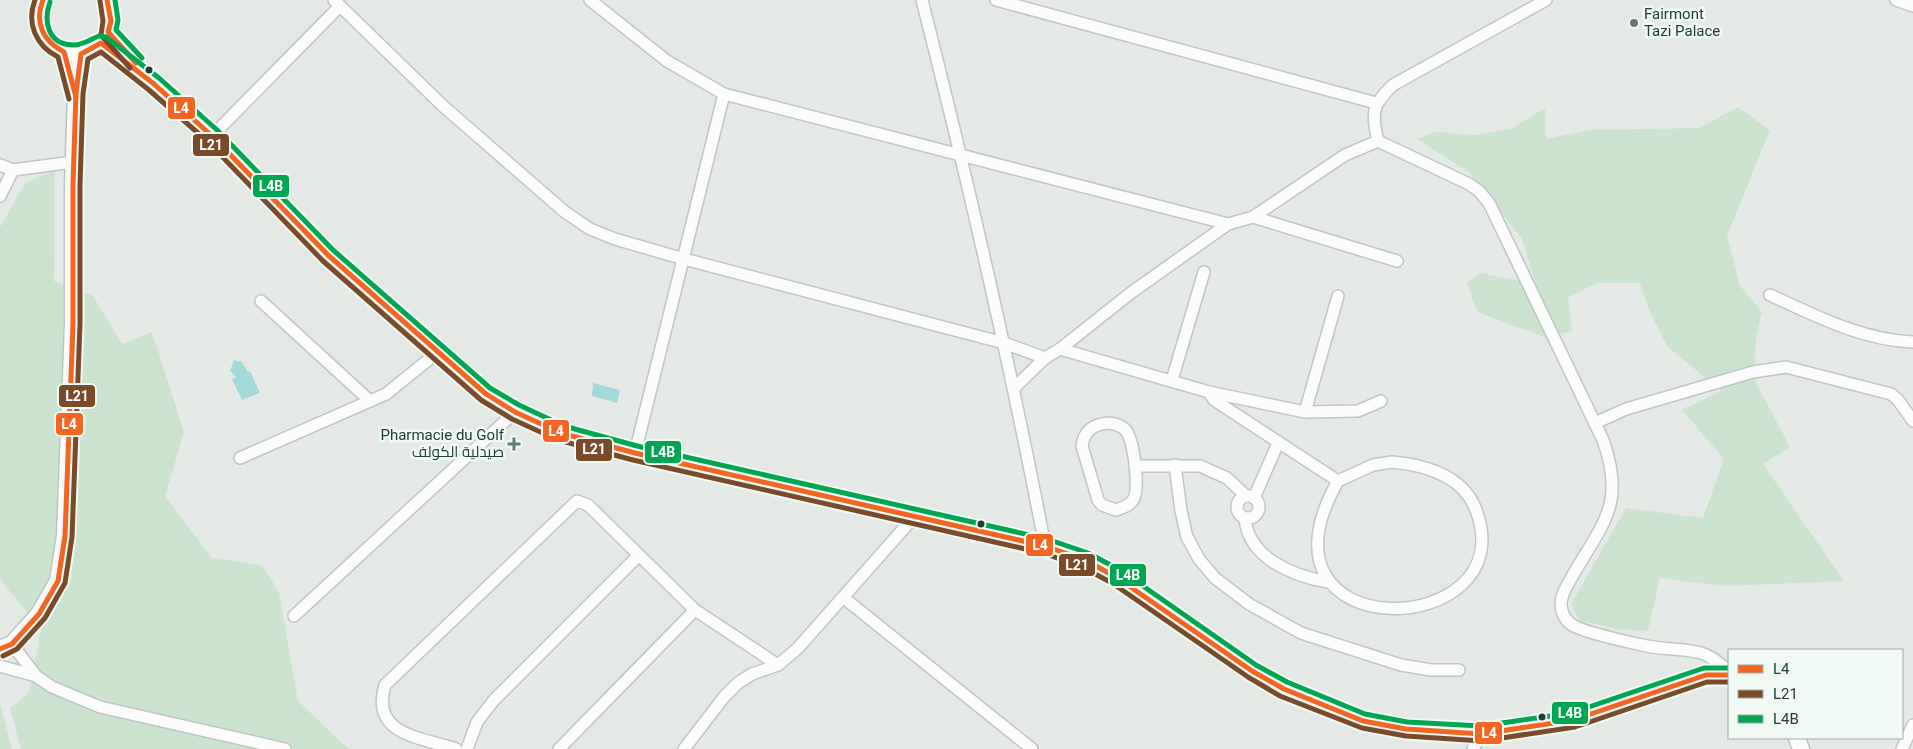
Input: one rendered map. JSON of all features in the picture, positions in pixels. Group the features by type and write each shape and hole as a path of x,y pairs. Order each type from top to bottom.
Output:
{"main road":[{"path":"43,0 38,18 40,30 52,46 64,52 81,54 91,50 105,37 111,21 106,0"},
{"path":"105,37 212,136 328,255 486,394 515,412 561,434 635,453 1046,546 1085,560 1116,577 1252,671 1317,703 1363,720 1406,729 1481,734 1573,720 1706,675 1728,675"},
{"path":"64,52 76,94"},
{"path":"6,646 39,614 58,581 65,536 73,324 76,94 81,54"}],"street":[{"path":"590,0 668,61 724,94 1228,224"},
{"path":"922,0 961,154 1015,387 1046,546"},
{"path":"996,0 1376,102"},
{"path":"1378,141 1373,122 1376,102 1393,85 1546,0"},
{"path":"1896,0 1913,6"},
{"path":"212,136 336,3 443,106 565,212 590,228 615,239 684,259 1004,343 1045,358"},
{"path":"635,453 724,94"},
{"path":"1015,387 1045,358 1060,349 1132,292 1228,224 1253,217 1344,155 1378,141 1469,184 1479,191 1489,203 1595,423 1609,458 1614,491 1610,509 1600,531 1564,592 1561,607 1563,615 1574,626 1620,639 1647,646 1701,653 1715,659 1728,670"},
{"path":"0,166 13,170 74,162"},
{"path":"0,196 13,170"},
{"path":"1253,217 1397,261"},
{"path":"1172,380 1204,272"},
{"path":"1770,295 1848,329 1877,339 1913,342"},
{"path":"1305,412 1338,296"},
{"path":"261,301 370,401"},
{"path":"1060,349 1209,392 1305,412 1358,411 1381,401"},
{"path":"240,458 386,394 438,352"},
{"path":"1595,423 1626,409 1753,372 1786,367 1890,394 1898,400 1913,421"},
{"path":"1209,392 1214,400 1338,481"},
{"path":"294,616 515,412"},
{"path":"1099,424 1118,424 1129,434 1135,466 1137,486 1133,500 1128,506 1116,510 1102,505 1094,491 1082,446 1086,433 1099,424"},
{"path":"1278,443 1250,497 1240,500 1237,507 1239,514 1245,518 1246,532 1253,543 1269,558 1295,574 1328,582 1351,600 1385,608 1425,606 1456,590 1475,567 1482,534 1481,522 1474,505 1465,492 1440,472 1412,464 1392,462 1373,465 1338,481 1321,515 1317,537 1320,560 1328,582"},
{"path":"1135,466 1200,466 1218,473 1250,497"},
{"path":"1175,466 1187,537 1199,559 1215,578 1249,604 1301,633 1401,665 1430,670 1459,670"},
{"path":"456,749 398,730 389,724 380,706 384,685 574,503 580,502 588,505 694,610 778,665"},
{"path":"684,749 724,697 738,683 752,674 778,665 808,639 914,517"},
{"path":"467,749 477,722 494,700 638,556"},
{"path":"844,598 1032,749"},
{"path":"559,749 694,610"},
{"path":"6,646 36,676 52,688 100,707 285,749"},
{"path":"0,666 36,676"},
{"path":"1902,749 1913,725"},
{"path":"1474,749 1481,734"}],"green space":[{"path":"1738,107 1770,130 1727,236 1740,286 1762,312 1756,336 1754,379 1790,447 1763,464 1844,581 1726,586 1660,578 1648,631 1620,629 1580,621 1571,604 1626,508 1703,518 1724,459 1682,410 1721,391 1667,346 1648,308 1640,283 1598,283 1568,297 1572,331 1544,337 1477,312 1467,283 1480,273 1536,284 1522,239 1469,172 1417,139 1435,132 1476,135 1511,129 1545,108 1546,139 1591,130 1699,128"},
{"path":"55,171 54,281 93,296 122,344 152,332 184,432 165,496 212,558 262,565 279,592 298,701 346,747 352,749 21,749 10,708 29,692 41,630 0,577 0,227 26,182"},
{"path":"0,704 12,749 0,749"}],"water":[{"path":"234,360 242,362 248,372 250,371 260,393 242,400 232,379 236,377 230,371"},
{"path":"593,383 620,390 617,403 592,396"}],"transit line":[{"name":"L21","path":"35,0 32,17 35,33 44,47 58,57 69,99"},
{"name":"L4","path":"43,0 40,8 42,30 46,37 64,52 76,97"},
{"name":"L4","path":"107,0 111,21 108,32 136,63"},
{"name":"L4B","path":"115,0 118,20 116,30 142,58"},
{"name":"L21","path":"100,1 103,21 101,35 130,68"},
{"name":"L4B","path":"50,2 47,17 53,37 65,44 74,45 84,43 99,36 106,37 159,78 217,130 333,250 490,388 519,405 564,426 637,446 1047,539 1088,553 1120,570 1256,665 1287,682 1365,714 1407,722 1481,726 1571,713 1704,668 1728,668"},
{"name":"L4","path":"0,649 12,644 39,614 58,581 65,536 73,324 73,185 76,93 81,54 101,43 154,84 212,136 328,255 486,394 515,412 561,433 635,453 1045,546 1085,560 1116,577 1252,671 1284,689 1363,721 1406,729 1481,734 1573,720 1706,675 1728,675"},
{"name":"L21","path":"3,656 17,649 45,618 65,583 72,537 80,324 80,185 83,94 88,59 101,52 149,90 207,141 323,261 481,400 512,419 558,440 633,460 1043,553 1082,567 1112,583 1248,677 1280,696 1362,728 1406,736 1482,741 1575,727 1707,682 1728,682"}],"place":[{"name":"Fairmont Tazi Palace","path":"1634,23"},
{"name":"Pharmacie du Golf صيدلية الكولف","path":"514,444"}]}
